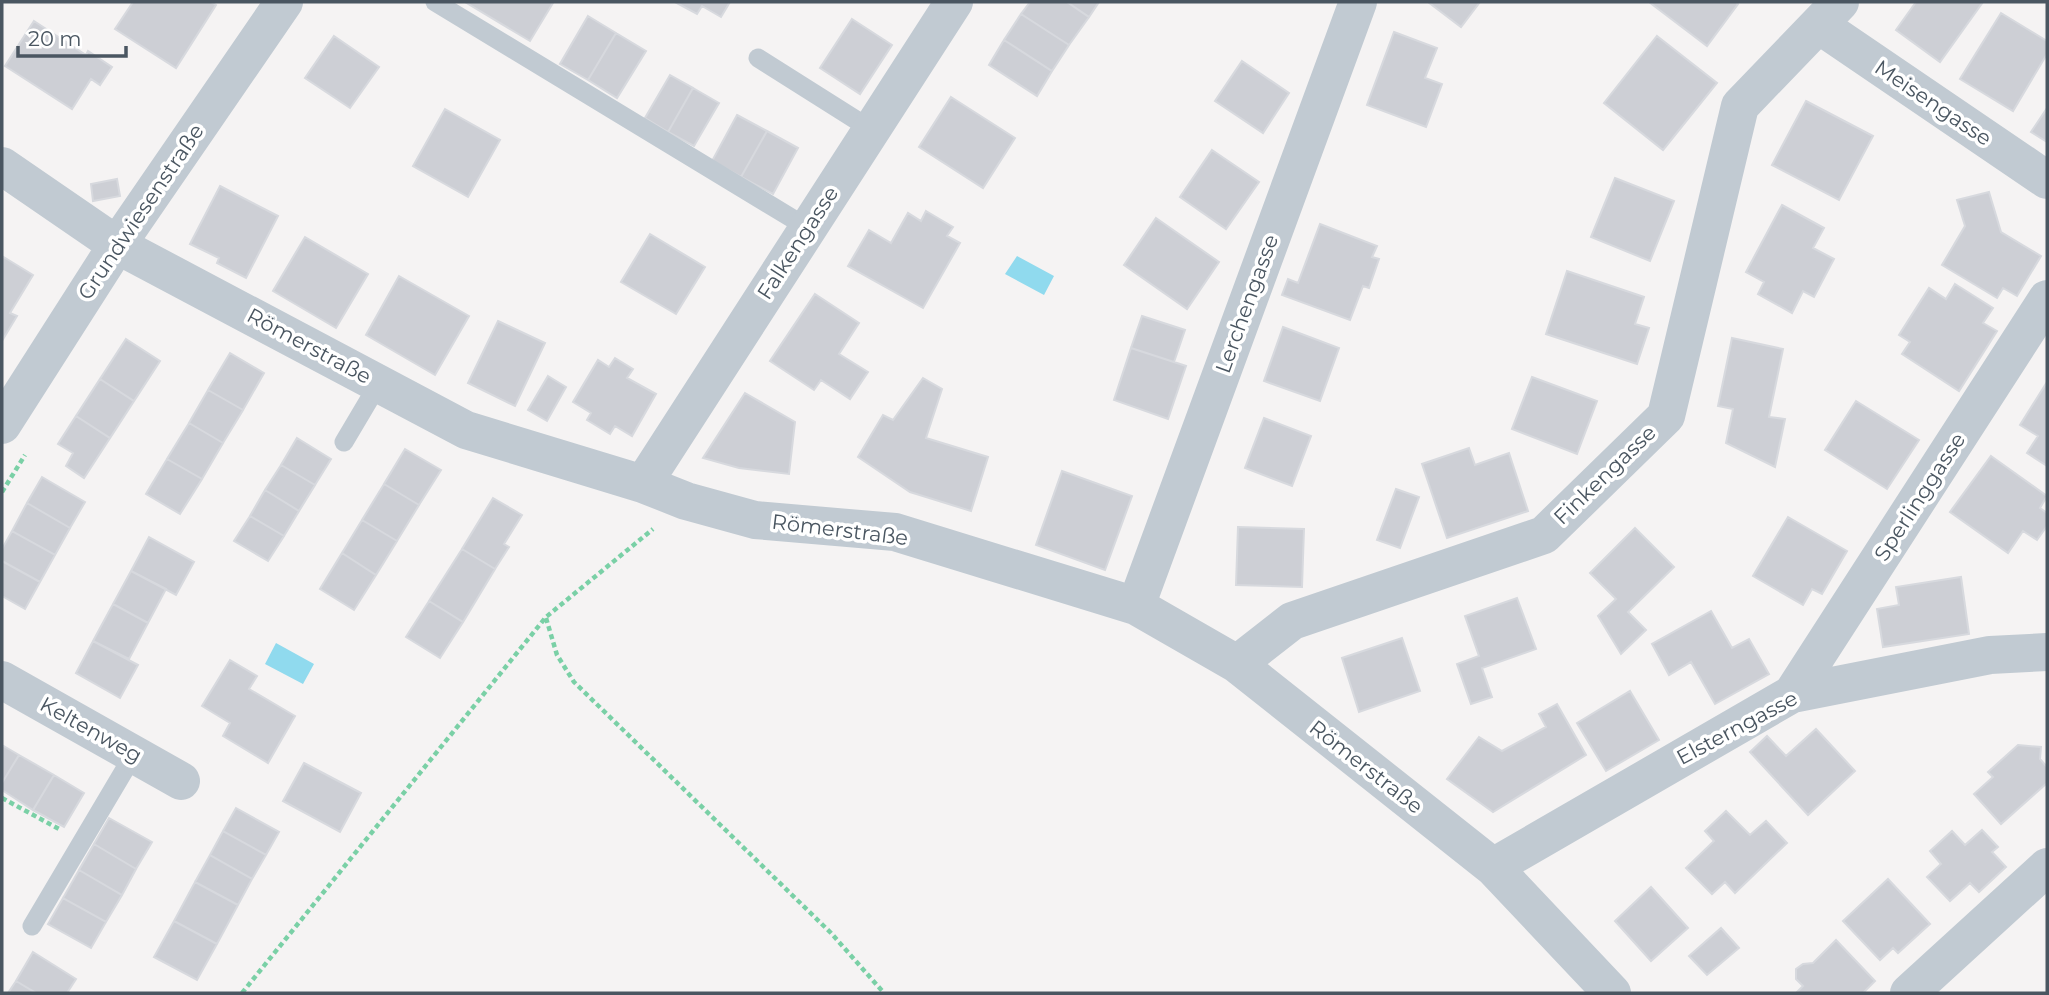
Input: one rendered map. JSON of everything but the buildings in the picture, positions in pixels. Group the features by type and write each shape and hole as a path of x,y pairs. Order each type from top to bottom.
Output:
{"street":[{"name":"Grundwiesenstraße","path":"2,425 117,245 284,2"},
{"name":"Falkengasse","path":"643,484 954,2"},
{"name":"Lerchengasse","path":"1136,606 1358,2"},
{"name":"Meisengasse","path":"1830,14 2047,180"},
{"name":"Finkengasse","path":"1237,664 1292,621 1544,535 1666,416 1740,106 1830,14"},
{"name":"Römerstraße","path":"2,166 117,245 466,430 643,484 686,501 755,520 895,532 1136,606 1237,664 1493,867 1612,993"},
{"name":"Sperlinggasse","path":"1792,694 2047,299"},
{"name":"Elsterngasse","path":"1493,867 1792,694 1990,655 2047,652"},
{"name":"Keltenweg","path":"2,680 181,781"},
{"path":"1909,993 2047,867"}],"lane":[{"path":"435,2 808,228"},
{"path":"758,58 872,130"},
{"path":"344,443 379,383"},
{"path":"32,926 134,754"}],"path":[{"path":"242,993 546,617 686,501"},
{"path":"546,617 557,655 575,682 831,933 884,993"},
{"path":"2,798 82,842"}],"water":[{"path":"1017,256 1054,276 1044,295 1005,274"},
{"path":"276,643 314,664 303,684 265,664"}]}
